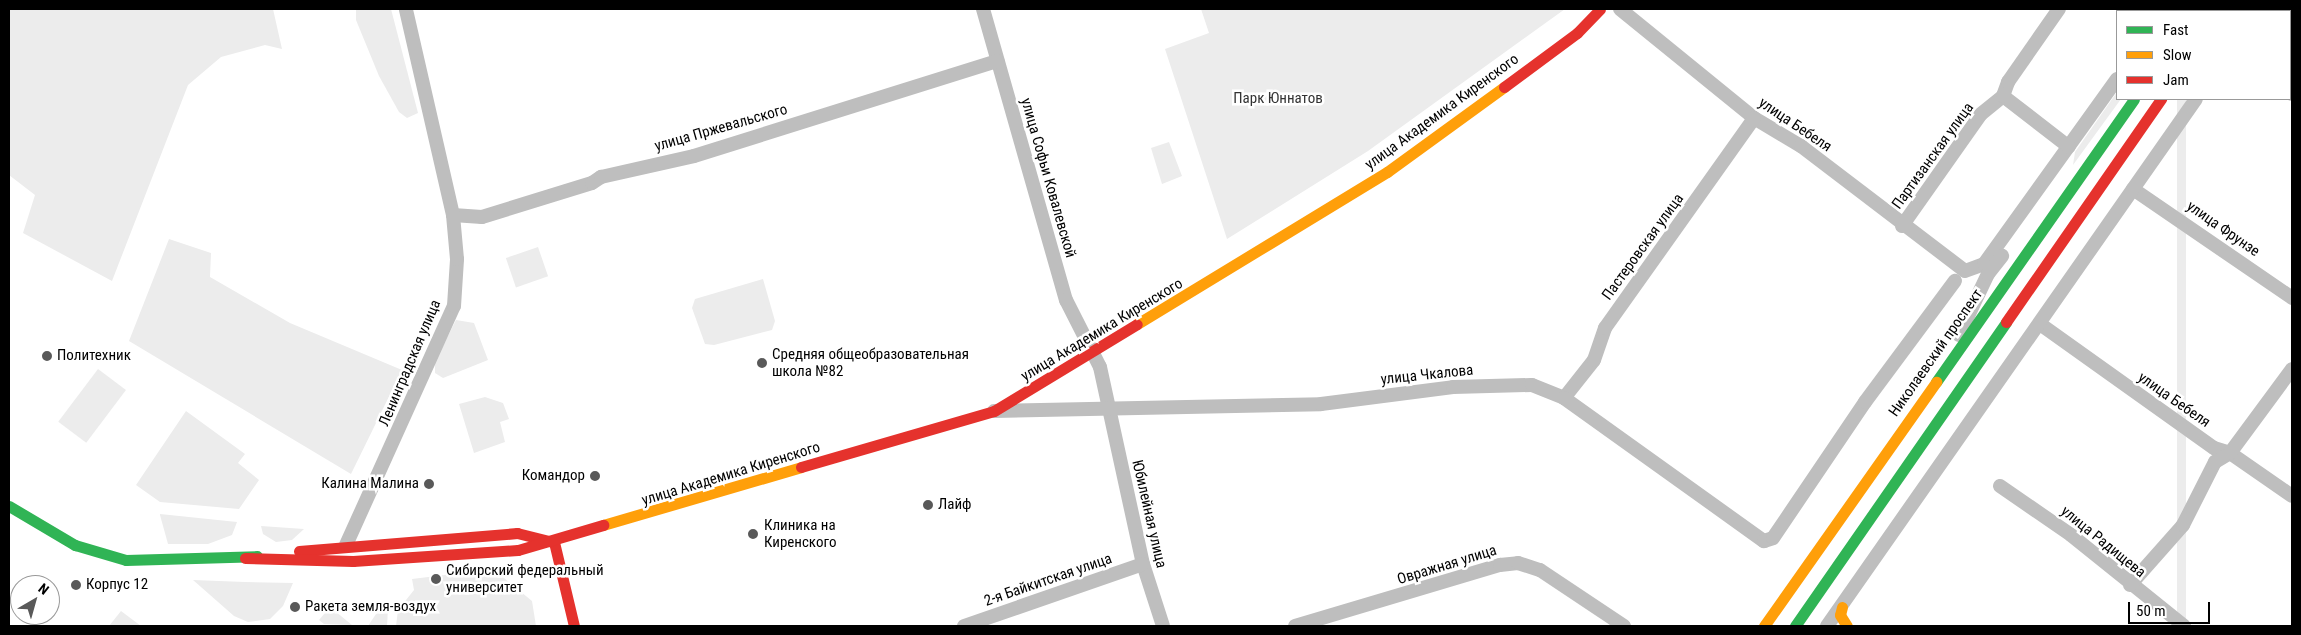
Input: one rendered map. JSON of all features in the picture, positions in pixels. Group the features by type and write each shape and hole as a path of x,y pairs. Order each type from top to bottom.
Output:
{"main road":[{"name":"улица Академика Киренского","path":"9,506 75,545 101,555 151,562 245,558 353,562 518,550 554,542 994,411 1094,352 1387,172 1576,33 1600,9"},
{"name":"Николаевский проспект","path":"1764,626 2133,100"},
{"path":"1795,626 2160,100"},
{"name":"улица Академика Киренского","path":"245,558 346,545 517,533 554,542"},
{"path":"554,542 574,626"},
{"path":"1842,607 1840,615 1847,626"}],"street":[{"name":"Ленинградская улица","path":"346,545 454,306 457,259 453,215 406,9"},
{"name":"улица Софьи Ковалевской","path":"982,9 1066,300 1094,352"},
{"name":"улица Бебеля","path":"1620,9 1754,118 1801,146 1902,226 1953,265 1964,271 1984,264 2069,147"},
{"name":"Партизанская улица","path":"1902,226 1981,114 2003,96 2008,82 2059,9"},
{"name":"улица Пржевальского","path":"453,215 482,218 592,184 601,177 694,156 998,61"},
{"path":"1940,374 1988,274 2054,184 2069,147 2116,80"},
{"path":"2003,96 2069,147"},
{"path":"1827,626 2195,100"},
{"name":"Пастеровская улица","path":"1564,398 1594,360 1605,328 1754,118"},
{"name":"улица Фрунзе","path":"2133,188 2292,298"},
{"name":"улица Чкалова","path":"994,411 1108,407 1321,404 1453,387 1532,385 1564,398 1758,540 1773,538 1864,402 1955,281"},
{"name":"улица Бебеля","path":"2040,324 2214,448 2230,453 2292,496"},
{"path":"1094,352 1108,407"},
{"path":"2130,585 2183,525 2215,462 2230,453 2292,370"},
{"name":"Юбилейная улица","path":"1108,407 1143,564 1163,626"},
{"name":"улица Радищева","path":"2000,486 2071,535 2130,585 2184,626"},
{"name":"Овражная улица","path":"1295,626 1500,565 1518,563 1540,570 1624,626"},
{"name":"2-я Байкитская улица","path":"964,626 1143,564"}],"green space":[{"path":"9,9 273,9 282,49 265,45 221,57 188,85 112,281 23,233 35,195 9,175"},
{"path":"356,9 391,9 418,113 407,118 399,112 379,76 356,20"},
{"name":"Парк Юннатов","path":"1201,9 1565,9 1368,151 1227,239 1165,49 1209,33"},
{"path":"2116,93 2116,100 2120,100 2073,165 2075,152"},
{"path":"2177,100 2186,100 2186,626 2177,626"},
{"path":"1169,142 1182,176 1162,184 1151,148"},
{"path":"169,239 211,253 210,277 290,323 402,370 351,474 129,341"},
{"path":"538,247 548,276 516,287 506,258"},
{"path":"763,279 775,321 772,330 714,345 705,344 692,308 695,299"},
{"path":"456,320 474,323 488,360 443,378 435,373 435,362"},
{"path":"98,369 126,390 86,443 58,422"},
{"path":"485,397 503,403 509,419 500,422 505,442 474,453 459,404"},
{"path":"186,411 245,454 238,463 259,480 239,509 160,502 136,485"},
{"path":"160,514 237,522 232,535 208,544 168,544"},
{"path":"261,526 304,529 292,540 276,542 263,534"},
{"path":"493,569 532,601 536,626 396,626 398,610 414,590 412,579"},
{"path":"193,580 293,583 283,606 270,619 248,622 234,616"},
{"path":"330,607 352,625 324,624 319,620"},
{"path":"388,609 387,626 368,626 376,614"},
{"path":"121,611 141,626 109,626"}],"traffic: fast":[{"path":"1936,382 2133,100"},
{"path":"1795,626 2006,322"},
{"path":"9,506 75,545 126,560 257,556"}],"traffic: slow":[{"path":"1137,324 1387,172 1504,87"},
{"path":"1764,626 1936,382"},
{"path":"603,525 801,467"},
{"path":"1842,607 1840,615 1847,626"}],"traffic: jam":[{"path":"1504,87 1577,33 1600,9"},
{"path":"2006,322 2160,100"},
{"path":"801,467 994,411 1137,324"},
{"path":"245,558 353,561 518,550 603,525"},
{"path":"299,551 517,533 550,541"},
{"path":"554,542 574,626"}],"place":[{"name":"Политехник","path":"47,356"},
{"name":"Средняя общеобразовательная школа №82","path":"762,363"},
{"name":"Командор","path":"595,476"},
{"name":"Калина Малина","path":"429,484"},
{"name":"Лайф","path":"928,505"},
{"name":"Клиника на Киренского","path":"753,534"},
{"name":"Сибирский федеральный университет","path":"436,579"},
{"name":"Корпус 12","path":"76,585"},
{"name":"Ракета земля-воздух","path":"295,607"}]}
